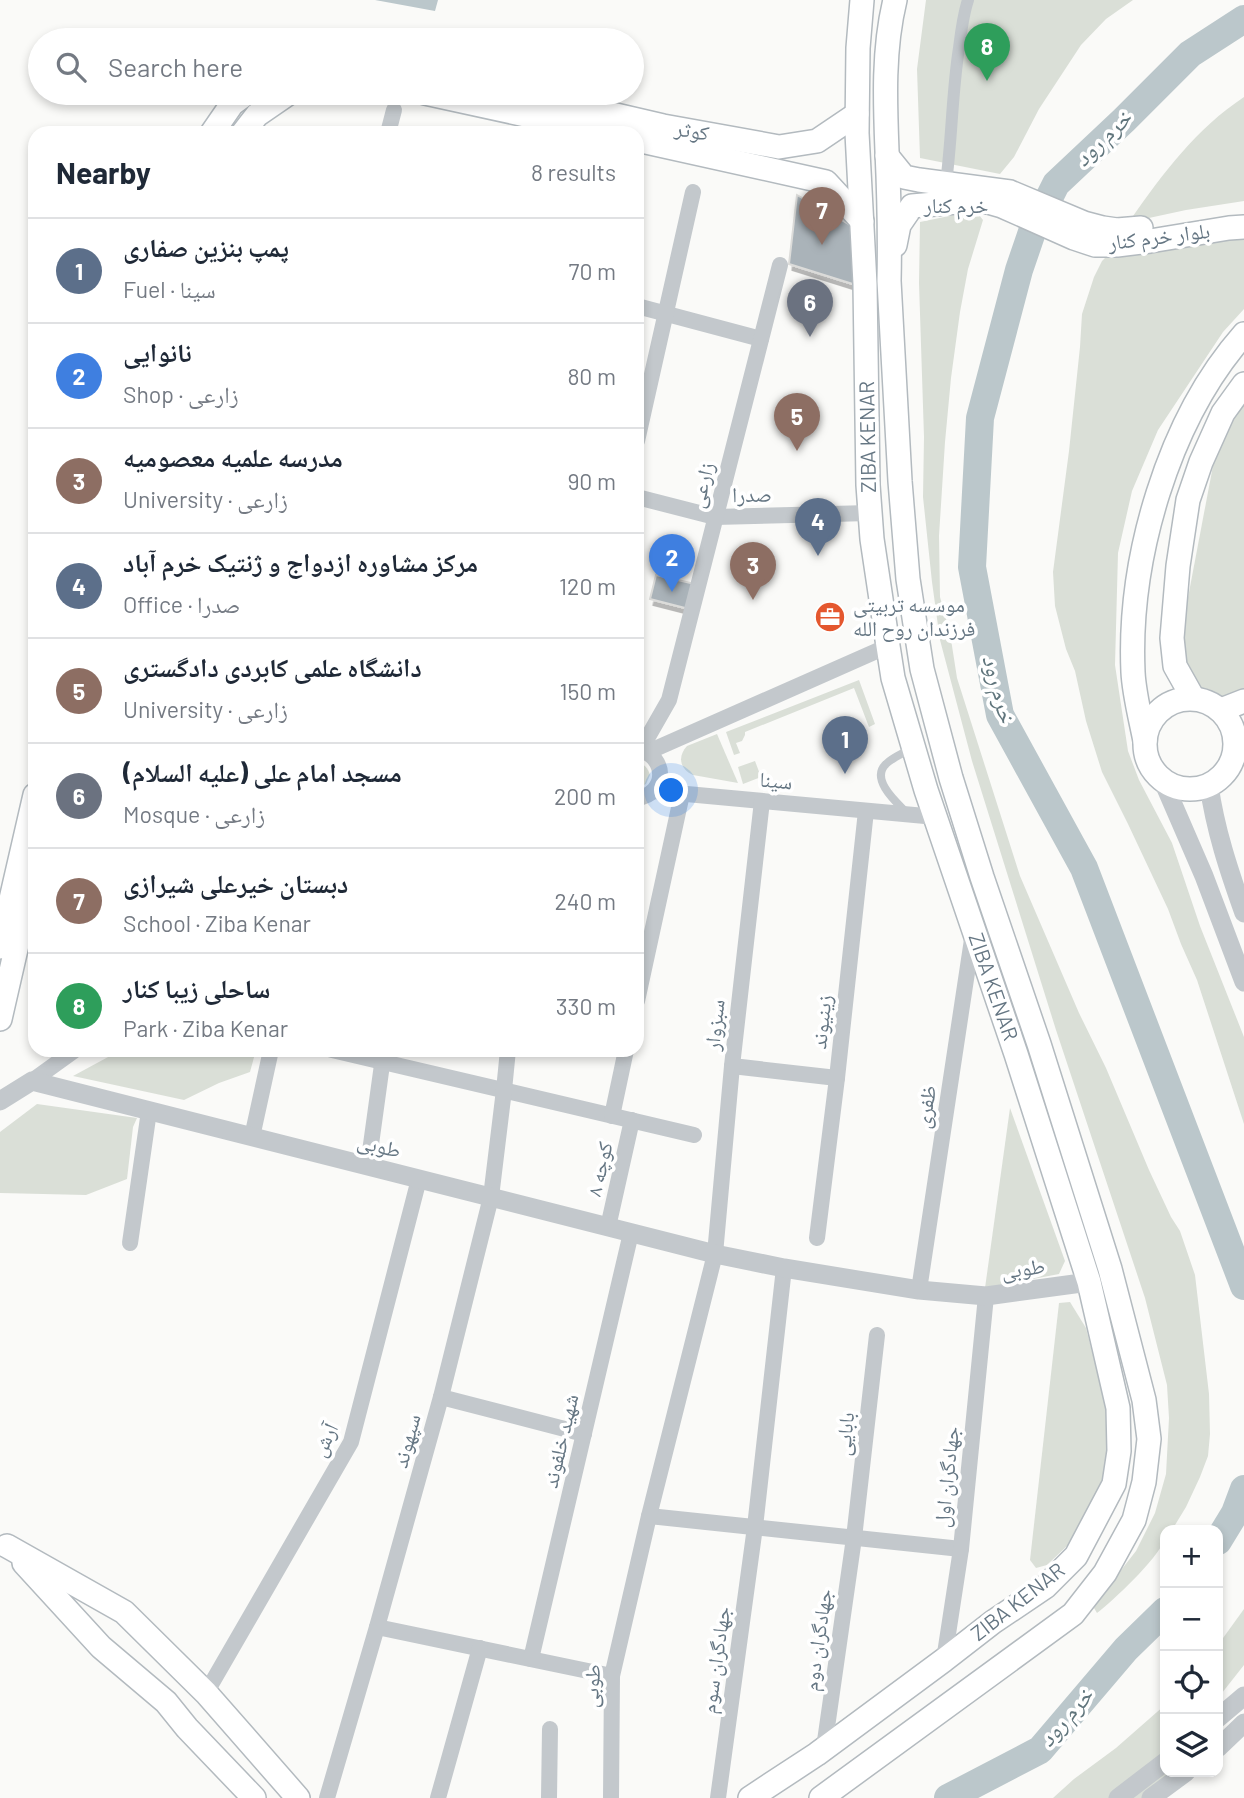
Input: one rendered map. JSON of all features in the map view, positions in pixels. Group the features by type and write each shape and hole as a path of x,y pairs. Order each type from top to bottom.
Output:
{"main road":[{"name":"ZIBA KENAR","path":"750,1798 824,1748 993,1622 1045,1587 1076,1556 1114,1484 1119,1451 1118,1408 1089,1282 893,678 878,589 870,513 865,284 857,114 862,0"},
{"name":"ZIBA KENAR","path":"821,1798 1073,1614 1105,1573 1134,1520 1144,1482 1149,1439 1144,1401 1113,1277 1039,1044 982,877 951,778 922,669 908,579 889,281 885,94 890,21 895,0"},
{"path":"217,126 231,105"},
{"path":"249,126 272,105"},
{"name":"کوثر","path":"537,105 590,126"},
{"name":"کوثر","path":"551,105 779,146 817,141 857,114"},
{"name":"کوثر","path":"644,142 826,182 862,221"},
{"path":"774,171 782,168 786,161 785,152 779,146"},
{"path":"887,156 904,177 946,183 1006,199"},
{"name":"خرم کنار","path":"889,281 899,225 912,206 1006,199 1079,231"},
{"name":"بلوار خرم کنار","path":"1079,231 1138,228 1244,211"},
{"name":"بلوار خرم کنار","path":"1079,231 1096,245 1117,245 1244,228"},
{"path":"1145,741 1148,727 1155,715 1166,705 1179,699 1193,698 1208,701 1229,720 1239,757 1216,781 1188,789 1174,786 1152,769 1146,755 1133,677 1132,646 1138,579 1160,484 1201,393 1229,350 1244,334"},
{"path":"1193,698 1175,666 1172,638 1178,566 1188,500 1200,461 1223,412 1244,384"},
{"path":"893,678 922,669"},
{"path":"1221,710 1244,701"},
{"path":"0,947 28,825"},
{"path":"0,1019 28,897"},
{"path":"1089,1282 1113,1277"},
{"path":"4,1544 124,1612 206,1693 298,1798"},
{"path":"4,1544 105,1650 166,1702 254,1798"},
{"path":"105,1650 104,1631 110,1622 118,1618 131,1619"}],"street":[{"path":"946,183 956,68 968,0"},
{"path":"390,126 394,110"},
{"path":"644,410 693,192"},
{"name":"زارعی","path":"644,746 669,700 780,265"},
{"path":"644,308 761,339"},
{"name":"صدرا","path":"644,499 715,517 870,513"},
{"path":"644,749 888,646"},
{"path":"644,751 655,758 661,775 654,791 644,797"},
{"path":"1162,779 1244,982"},
{"path":"1209,785 1228,870 1244,913"},
{"name":"سینا","path":"654,791 936,817"},
{"path":"644,969 682,794"},
{"name":"سبزوار","path":"715,1254 732,1066 762,801"},
{"name":"زینیوند","path":"817,1238 866,811"},
{"name":"ظفری","path":"919,1290 973,930"},
{"path":"0,1101 65,1057"},
{"path":"252,1137 269,1057"},
{"path":"368,1166 383,1057"},
{"path":"387,1057 504,1090 694,1135"},
{"name":"سپهوند","path":"327,1798 441,1397 491,1197 507,1057"},
{"path":"612,1116 625,1057"},
{"path":"732,1066 837,1078"},
{"name":"طوبی","path":"32,1081 715,1254 784,1268 919,1290 986,1296 1089,1282"},
{"path":"130,1244 149,1111"},
{"name":"کوچه ۸","path":"608,1227 632,1120"},
{"name":"آرش","path":"206,1693 351,1442 419,1179"},
{"name":"شهید خلفوند","path":"531,1658 631,1233"},
{"name":"طوبی","path":"611,1798 612,1676 715,1254"},
{"name":"جهادگران سوم","path":"718,1798 755,1527 784,1268"},
{"name":"جهادگران اول","path":"944,1660 961,1549 986,1296"},
{"name":"بابایی","path":"854,1538 877,1335"},
{"path":"441,1397 584,1434"},
{"path":"649,1516 961,1549"},
{"name":"جهادگران دوم","path":"824,1748 854,1538"},
{"path":"377,1627 612,1676"},
{"path":"438,1798 481,1648"},
{"path":"1223,1714 1244,1696"},
{"path":"1223,1743 1244,1723"},
{"path":"550,1728 550,1798"},
{"path":"1118,1798 1160,1766"},
{"path":"1151,1798 1179,1777"}],"lane":[{"path":"909,814 891,797 883,784 882,772 885,764 914,747"}],"shaded area":[{"path":"375,0 438,0 435,11"},
{"path":"926,0 1133,0 1106,19 1081,45 1039,109 1014,157 1000,174 920,158 917,69"},
{"path":"1244,97 1244,201 1135,221 1131,219 1196,137"},
{"path":"959,214 979,215 983,220 968,269 960,312 945,442 939,536 940,597 950,633 957,678 1020,876 1149,1170 1180,1231 1195,1275 1209,1394 1208,1456 1186,1507 1175,1525 1160,1525 1160,1549 1144,1569 1097,1613 1094,1608 1096,1602 1136,1551 1155,1513 1166,1474 1169,1418 1167,1385 1145,1298 1056,1030 972,761 940,640 923,497 920,222"},
{"path":"1244,234 1244,309 1223,332 1158,430 1132,491 1118,553 1115,665 1128,751 1139,780 1172,843 1200,926 1244,1037 1244,1124 1197,980 1168,909 1102,772 1055,606 1053,572 1069,451 1082,314 1102,261 1105,258"},
{"path":"1244,391 1244,701 1221,710 1175,666 1223,413"},
{"path":"859,680 875,724 869,727 854,688 745,732 742,741 736,743 740,753 734,755 726,732"},
{"path":"717,734 738,783 693,775 681,762 687,746"},
{"path":"755,761 761,777 743,784 738,767"},
{"path":"644,765 650,775 644,785"},
{"path":"108,1057 254,1057 250,1072 184,1100 73,1076"},
{"path":"37,1104 137,1118 133,1127 127,1179 86,1195 0,1193 0,1132"},
{"path":"1010,1108 1065,1261 1059,1274 985,1288"},
{"path":"1070,1302 1086,1328 1102,1391 1108,1419 1107,1465 1092,1508 1070,1543 1047,1565 1036,1568 1030,1560 1059,1303"},
{"path":"1244,1609 1244,1665 1223,1692 1223,1651 1223,1638"},
{"path":"1160,1709 1160,1777 1165,1777 1145,1798 1053,1798 1074,1779 1116,1748"}],"building":[{"path":"797,195 852,226 856,285 789,264"},
{"path":"656,575 695,584 689,609 650,599"}],"waterway":[{"name":"خرم رود","path":"1244,19 1190,54 1056,184 1032,232 1019,270 980,418 972,567 1000,715 1084,868 1244,1286"},
{"name":"خرم رود","path":"1223,1533 1235,1513 1244,1489"},
{"name":"خرم رود","path":"948,1798 1040,1750 1126,1649 1160,1616"}],"place":[{"name":"ساحلی زیبا کنار","path":"987,81"},
{"name":"دبستان خیرعلی شیرازی","path":"822,245"},
{"name":"مسجد امام علی (علیه السلام)","path":"810,337"},
{"name":"دانشگاه علمی کابردی دادگستری","path":"797,451"},
{"name":"مرکز مشاوره ازدواج و ژنتیک خرم آباد","path":"818,556"},
{"name":"نانوایی","path":"672,592"},
{"name":"مدرسه علمیه معصومیه","path":"753,600"},
{"name":"موسسه تربیتی فرزندان روح الله","path":"830,617"},
{"name":"پمپ بنزین صفاری","path":"845,774"}]}
